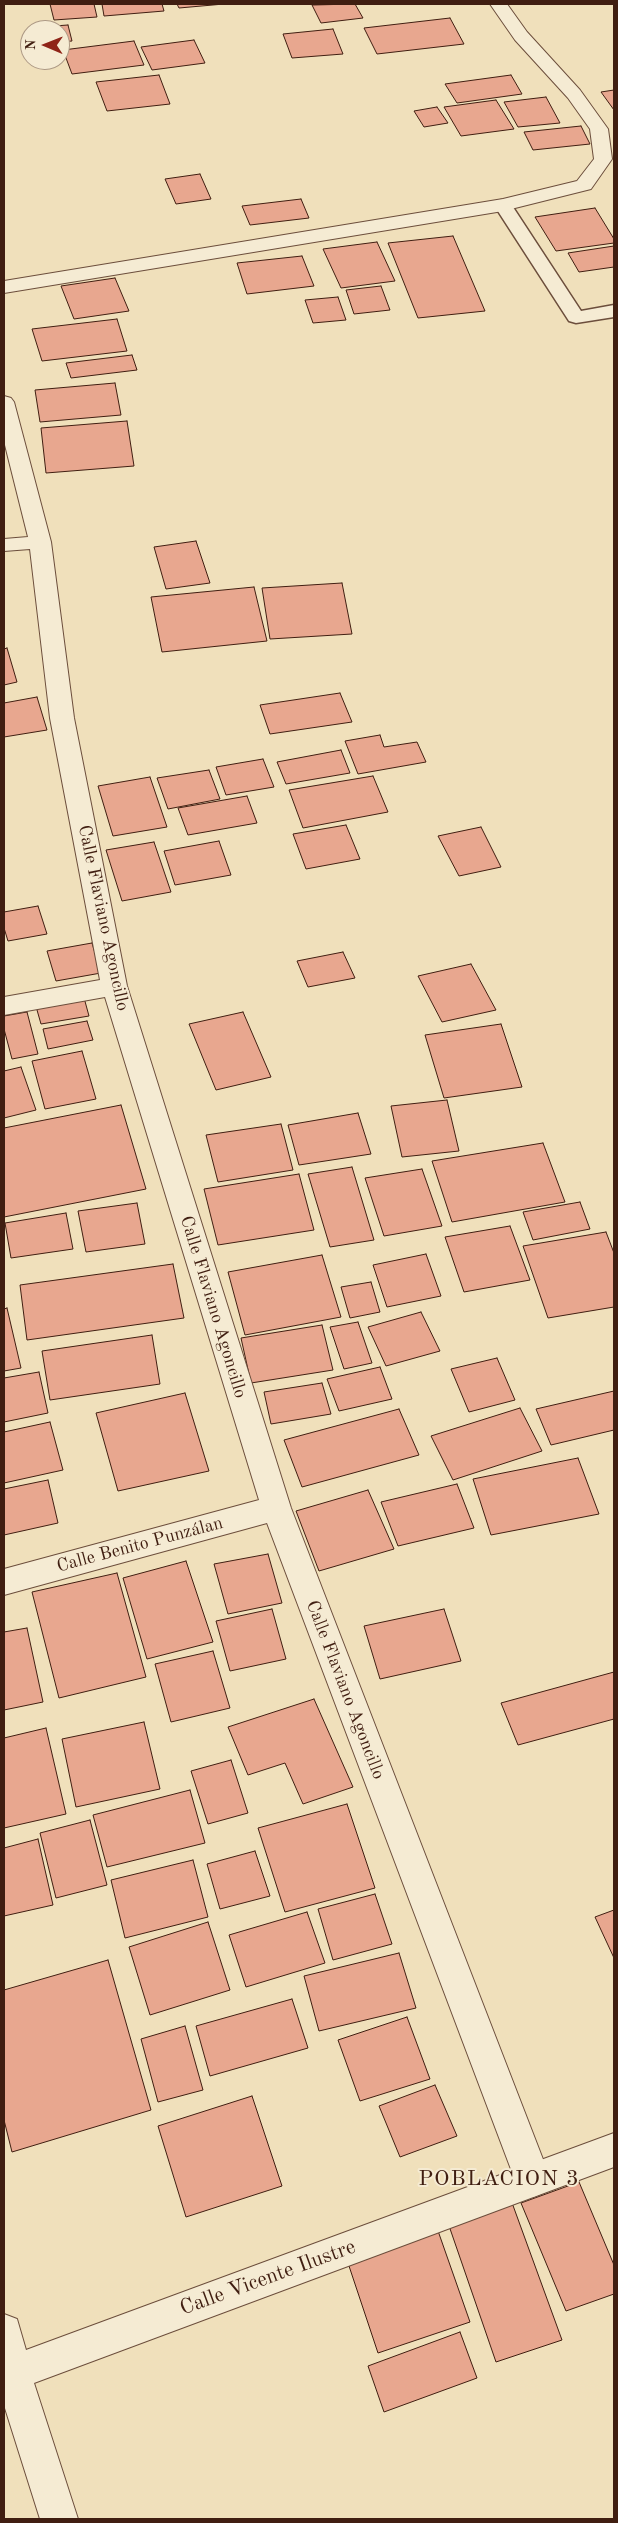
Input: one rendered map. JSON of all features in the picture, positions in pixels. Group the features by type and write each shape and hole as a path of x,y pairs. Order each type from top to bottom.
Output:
{"street":[{"path":"4,287 503,205 584,185 608,158 599,129 574,94 521,36 498,4"},
{"name":"Calle Flaviano Agoncillo","path":"4,402 40,542 62,718 114,986 276,1508 533,2180"},
{"path":"4,545 40,542"},
{"path":"4,1006 114,986"},
{"name":"Calle Benito Punzálan","path":"4,1582 276,1508"},
{"name":"Calle Vicente Ilustre","path":"8,2374 614,2150"},
{"path":"4,2332 8,2374 59,2519"}],"lane":[{"path":"503,205 576,317 614,310"}],"building":[{"path":"50,4 94,4 97,17 54,20"},
{"path":"102,4 162,4 164,11 104,16"},
{"path":"177,4 224,4 179,8"},
{"path":"355,4 363,18 321,23 312,5"},
{"path":"450,18 464,44 377,54 364,28"},
{"path":"333,29 343,54 292,58 283,34"},
{"path":"194,40 205,63 152,70 141,47"},
{"path":"134,41 144,65 72,74 70,69 70,49"},
{"path":"159,75 170,104 107,111 96,82"},
{"path":"511,75 522,94 457,103 445,84"},
{"path":"614,90 614,110 601,92"},
{"path":"546,97 560,123 518,127 504,102"},
{"path":"496,100 514,129 461,136 444,107"},
{"path":"437,107 448,123 424,127 414,111"},
{"path":"581,126 590,144 533,150 524,132"},
{"path":"200,174 211,199 176,204 165,179"},
{"path":"301,199 309,218 250,225 242,206"},
{"path":"595,208 614,239 614,243 556,251 535,217"},
{"path":"453,236 485,311 418,318 388,243"},
{"path":"377,242 395,281 341,288 323,249"},
{"path":"614,246 614,267 579,272 568,253"},
{"path":"302,256 314,286 247,294 237,263"},
{"path":"115,278 129,311 74,319 61,286"},
{"path":"381,286 390,310 354,314 346,290"},
{"path":"338,297 346,320 313,323 305,300"},
{"path":"117,319 127,351 42,361 32,329"},
{"path":"132,355 137,370 71,378 66,363"},
{"path":"115,383 121,415 40,422 35,390"},
{"path":"127,421 134,466 46,473 41,428"},
{"path":"196,541 210,583 166,589 154,547"},
{"path":"342,583 352,634 270,639 262,588"},
{"path":"254,587 267,641 162,652 151,597"},
{"path":"7,648 17,682 4,685 4,649"},
{"path":"340,693 352,722 270,734 260,705"},
{"path":"37,697 47,730 4,737 4,703"},
{"path":"380,735 384,747 417,742 426,762 358,774 345,741"},
{"path":"341,750 350,773 286,784 277,762"},
{"path":"263,759 274,787 226,795 216,767"},
{"path":"209,770 220,799 168,809 157,778"},
{"path":"373,776 388,812 303,828 289,790"},
{"path":"150,777 167,827 113,836 98,786"},
{"path":"247,796 257,823 188,835 178,808"},
{"path":"346,825 360,859 306,869 293,834"},
{"path":"481,827 501,867 459,876 438,836"},
{"path":"219,841 231,875 175,885 164,851"},
{"path":"154,842 171,892 122,901 106,850"},
{"path":"38,906 47,934 8,941 4,928 4,912"},
{"path":"92,943 101,973 56,981 47,951"},
{"path":"343,952 355,978 308,987 297,961"},
{"path":"471,964 496,1010 442,1022 418,976"},
{"path":"83,994 89,1016 41,1024 35,1003"},
{"path":"27,1012 38,1054 12,1059 4,1029 4,1016"},
{"path":"243,1012 271,1077 216,1090 189,1024"},
{"path":"87,1021 93,1040 48,1049 43,1029"},
{"path":"501,1024 522,1087 444,1098 425,1035"},
{"path":"82,1051 96,1099 45,1109 32,1061"},
{"path":"21,1067 36,1110 4,1118 4,1071"},
{"path":"447,1100 459,1151 402,1157 391,1106"},
{"path":"121,1105 146,1189 4,1217 4,1128"},
{"path":"358,1113 371,1154 299,1165 288,1125"},
{"path":"281,1124 293,1170 218,1182 206,1135"},
{"path":"543,1143 565,1202 452,1222 432,1161"},
{"path":"352,1167 374,1240 330,1247 308,1174"},
{"path":"422,1169 442,1226 384,1236 365,1178"},
{"path":"299,1174 314,1230 218,1245 204,1189"},
{"path":"580,1202 590,1229 533,1240 523,1212"},
{"path":"137,1203 145,1244 86,1252 78,1211"},
{"path":"66,1213 73,1249 11,1258 5,1223"},
{"path":"510,1226 530,1280 464,1292 445,1237"},
{"path":"606,1232 614,1253 614,1307 548,1318 523,1246"},
{"path":"426,1254 441,1296 387,1307 373,1265"},
{"path":"322,1255 341,1317 245,1335 228,1272"},
{"path":"173,1264 184,1318 27,1340 20,1285"},
{"path":"371,1282 380,1312 350,1318 341,1287"},
{"path":"7,1308 21,1368 4,1371 4,1309"},
{"path":"421,1312 440,1351 386,1366 368,1327"},
{"path":"358,1322 372,1363 344,1369 330,1327"},
{"path":"322,1325 333,1370 251,1383 241,1338"},
{"path":"152,1335 160,1384 50,1400 42,1351"},
{"path":"497,1358 515,1400 469,1412 451,1369"},
{"path":"380,1367 392,1399 339,1411 327,1379"},
{"path":"39,1372 48,1413 4,1422 4,1378"},
{"path":"322,1383 331,1414 271,1424 264,1392"},
{"path":"614,1391 614,1430 551,1445 536,1409"},
{"path":"185,1393 209,1471 118,1491 96,1413"},
{"path":"520,1408 542,1451 453,1480 431,1436"},
{"path":"399,1409 419,1455 302,1487 284,1440"},
{"path":"50,1422 63,1470 4,1483 4,1432"},
{"path":"578,1458 599,1514 491,1535 473,1479"},
{"path":"48,1480 58,1523 4,1535 4,1489"},
{"path":"457,1484 474,1528 398,1546 381,1502"},
{"path":"368,1490 394,1549 319,1571 296,1511"},
{"path":"268,1554 282,1603 228,1614 214,1564"},
{"path":"186,1561 213,1642 147,1659 123,1578"},
{"path":"117,1573 146,1677 59,1698 32,1592"},
{"path":"272,1609 286,1659 230,1671 216,1621"},
{"path":"444,1609 461,1661 380,1679 364,1626"},
{"path":"27,1628 43,1702 4,1710 4,1632"},
{"path":"213,1651 230,1708 171,1722 155,1664"},
{"path":"614,1672 614,1719 518,1745 501,1703"},
{"path":"314,1699 353,1787 303,1804 285,1763 248,1775 228,1727"},
{"path":"144,1722 160,1789 76,1807 62,1739"},
{"path":"46,1728 66,1814 4,1828 4,1738"},
{"path":"231,1760 248,1813 208,1824 191,1771"},
{"path":"190,1790 205,1843 107,1867 93,1815"},
{"path":"347,1804 375,1888 285,1912 258,1828"},
{"path":"90,1820 107,1885 56,1898 40,1833"},
{"path":"38,1839 53,1905 4,1916 4,1848"},
{"path":"255,1851 270,1896 220,1909 207,1864"},
{"path":"193,1860 208,1917 125,1938 111,1880"},
{"path":"375,1894 392,1944 333,1960 318,1909"},
{"path":"614,1910 614,1958 595,1917"},
{"path":"307,1912 325,1963 246,1987 229,1935"},
{"path":"208,1922 230,1990 150,2015 129,1947"},
{"path":"399,1953 416,2008 319,2031 304,1976"},
{"path":"108,1960 151,2110 12,2152 4,2120 4,1990"},
{"path":"292,1999 308,2048 210,2076 196,2026"},
{"path":"407,2017 430,2079 360,2101 338,2040"},
{"path":"185,2026 203,2090 158,2102 141,2039"},
{"path":"435,2085 457,2136 400,2157 379,2106"},
{"path":"252,2096 282,2186 186,2217 158,2126"},
{"path":"579,2182 614,2265 614,2294 566,2311 521,2203"},
{"path":"511,2200 562,2340 496,2362 447,2220"},
{"path":"437,2228 470,2322 378,2353 346,2257"},
{"path":"460,2332 477,2378 384,2412 368,2366"}],"district":[{"name":"POBLACION 3","path":"499,2179"}]}
